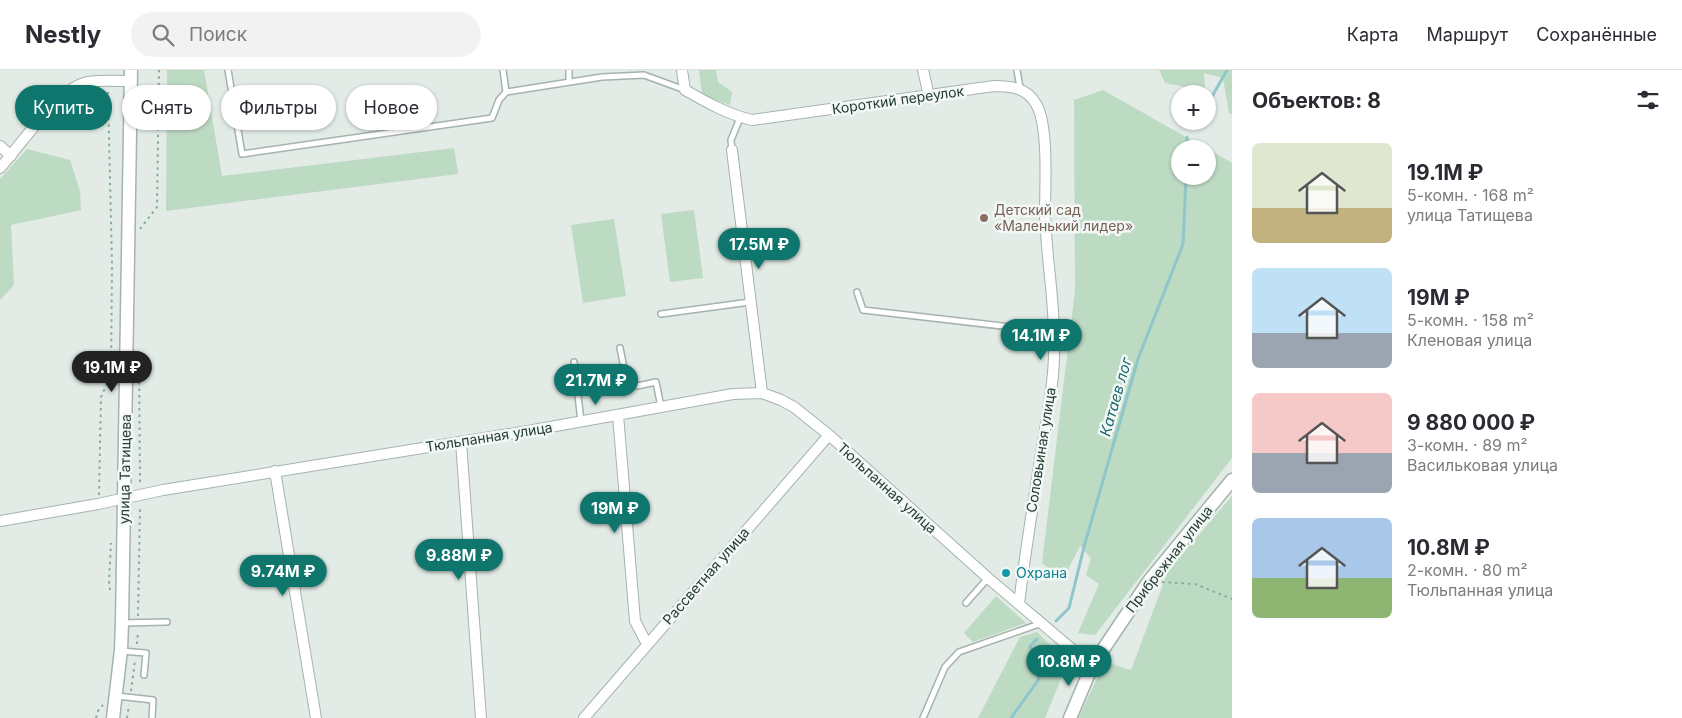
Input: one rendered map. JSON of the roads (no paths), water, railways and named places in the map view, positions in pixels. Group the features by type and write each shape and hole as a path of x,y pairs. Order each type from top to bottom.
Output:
{"street":[{"path":"682,70 685,90 740,118"},
{"path":"923,70 929,96"},
{"path":"0,168 58,98 72,88 86,82 108,81 131,75"},
{"name":"улица Татищева","path":"113,718 111,699 121,650 122,623 131,75"},
{"name":"Короткий переулок","path":"740,118 752,120 768,119 994,86 1020,88"},
{"name":"Соловьиная улица","path":"1019,604 1053,373 1054,332 1046,235 1044,139 1041,116 1034,100 1020,88"},
{"path":"0,146 11,156"},
{"path":"732,150 762,393"},
{"name":"Тюльпанная улица","path":"0,521 274,471 581,422 733,394 762,393 794,407 829,435 988,578 1092,666"},
{"path":"618,415 635,621 647,644"},
{"name":"Рассветная улица","path":"584,718 829,435"},
{"path":"461,442 481,718"},
{"path":"274,471 316,718"},
{"name":"Прибрежная улица","path":"1070,718 1092,666 1149,581 1232,480"}],"lane":[{"path":"228,70 242,154 492,118 499,100 506,92 569,82 615,76 644,75 685,90"},
{"path":"503,70 506,92"},
{"path":"569,70 569,82"},
{"path":"1017,70 1020,88"},
{"path":"732,150 732,140 740,118"},
{"path":"856,292 863,310 1054,332"},
{"path":"661,314 750,302"},
{"path":"620,348 626,378 638,386 656,382 661,407"},
{"path":"574,362 581,422"},
{"path":"966,603 988,578"},
{"path":"122,623 167,622"},
{"path":"923,718 945,667 959,652 1042,623"},
{"path":"121,650 146,653 144,675"},
{"path":"111,699 153,700 152,718"}],"waterway":[{"name":"Катаев лог","path":"1216,89 1227,70"},
{"name":"Катаев лог","path":"1056,621 1069,608 1085,543 1138,359 1183,244 1186,185"},
{"name":"Катаев лог","path":"1011,718 1039,679 1030,646 1037,639"}],"place":[{"name":"Детский сад «Маленький лидер»","path":"984,218"},
{"name":"Охрана","path":"1006,573"}]}
